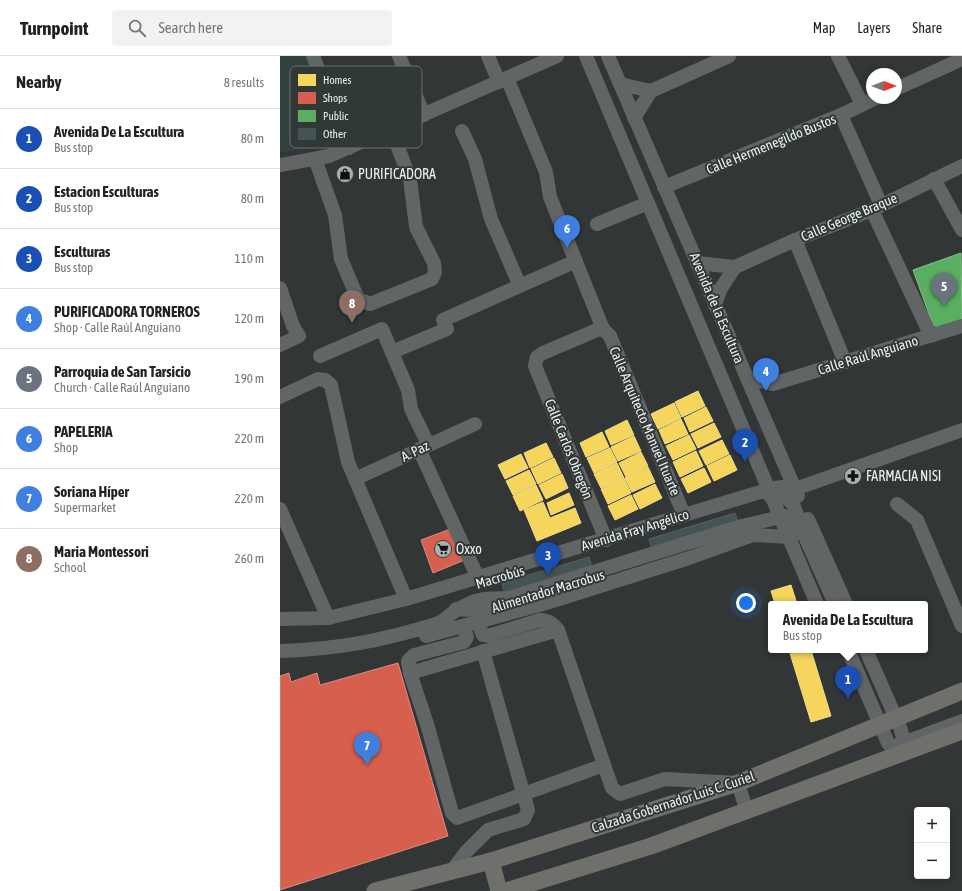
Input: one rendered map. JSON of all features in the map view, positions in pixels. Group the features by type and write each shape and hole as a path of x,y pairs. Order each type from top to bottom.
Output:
{"main road":[{"name":"Calzada Gobernador Luis C. Curiel","path":"375,891 490,861 738,782 887,723 962,691"},
{"path":"506,891 651,846 884,761 907,748 962,731"},
{"path":"490,861 499,891"}],"street":[{"path":"313,56 317,66"},
{"path":"399,56 403,66"},
{"name":"Calle Arquitecto Manuel Ituarte","path":"488,56 503,80 546,172 550,197 603,329 610,336 684,515"},
{"path":"422,110 424,115 556,56"},
{"name":"Avenida de la Escultura","path":"586,56 782,520"},
{"name":"Avenida de la Escultura","path":"608,56 795,489 801,533 816,601"},
{"path":"634,118 651,91 729,56"},
{"path":"838,56 862,104"},
{"path":"902,86 962,59"},
{"path":"620,84 651,91"},
{"name":"Calle Hermenegildo Bustos","path":"664,187 841,115 866,102"},
{"path":"841,115 876,208 931,336"},
{"path":"462,131 475,159 490,219 520,286"},
{"path":"280,165 329,156 349,148"},
{"path":"315,159 335,215 341,259 358,299 370,304 399,291 432,279 435,272 434,263 416,227 410,179 398,148"},
{"name":"Calle George Braque","path":"697,263 735,266 795,240 876,208 962,166"},
{"path":"934,179 962,230"},
{"path":"597,224 648,203"},
{"path":"795,240 845,362"},
{"path":"392,352 447,329 443,320 576,261"},
{"path":"715,305 723,284 735,266"},
{"path":"280,288 293,326 299,336 280,345"},
{"name":"Calle Raúl Anguiano","path":"747,378 774,384 962,326"},
{"path":"320,356 382,329 408,390 411,409 423,446 478,578"},
{"name":"Calle Arquitecto Manuel Ituarte","path":"537,358 543,353 597,330 603,329"},
{"name":"Calle Carlos Obregón","path":"537,358 535,366 606,540"},
{"path":"280,397 318,380 325,380 330,385 348,462 406,599"},
{"path":"759,406 774,384"},
{"name":"A. Paz","path":"355,479 423,446 475,424"},
{"name":"Avenida Fray Angélico","path":"280,619 328,618 406,599 606,540 684,515 771,492 782,487 795,489 962,430"},
{"path":"771,492 784,496 793,504 801,533 828,601"},
{"name":"Macrobús","path":"280,623 335,621 388,610 600,547 763,496 771,492"},
{"path":"897,504 917,520 962,626"},
{"path":"280,509 328,618"},
{"path":"782,520 786,516 793,520 801,533 834,601"},
{"name":"Macrobús","path":"280,651 329,649 372,642 438,623 470,602 479,599 509,598 727,530 782,520"},
{"path":"280,660 322,656 367,649 463,627 689,558 753,535 801,533"},
{"name":"Avenida de la Escultura","path":"801,533 844,601"},
{"path":"280,644 344,640 364,636 460,608"},
{"path":"478,623 483,635 488,636 540,620 546,620 552,623 558,630 612,788 620,794 665,779 738,782 747,812"},
{"path":"463,627 466,637 464,642 410,657 408,661 410,673 427,724 452,813 457,818 604,765"},
{"path":"410,673 558,630"},
{"path":"452,871 466,852 488,830 524,819 528,810 483,651"},
{"path":"840,653 887,723 907,748"},
{"path":"850,653 887,723"},
{"path":"856,653 887,723 884,761"},
{"path":"867,653 887,723 888,743 892,747 907,748 962,721"},
{"path":"887,723 962,700"}],"shaded area":[{"path":"280,56 306,56 310,66 290,66 290,148 314,148 280,152"}],"building: Homes":[{"path":"698,391 705,406 682,417 675,402"},
{"path":"674,403 681,418 658,429 651,414"},
{"path":"706,407 713,421 690,432 684,418"},
{"path":"681,419 688,434 665,444 659,430"},
{"path":"627,420 634,435 611,445 605,431"},
{"path":"714,423 721,437 698,448 691,434"},
{"path":"602,432 609,447 586,457 580,443"},
{"path":"689,435 696,449 673,460 666,446"},
{"path":"634,436 641,451 618,461 611,447"},
{"path":"722,440 729,454 706,465 699,451"},
{"path":"546,443 553,457 530,468 524,453"},
{"path":"610,448 617,462 594,473 587,458"},
{"path":"696,451 703,466 680,477 673,462"},
{"path":"641,452 648,466 626,477 619,463"},
{"path":"521,454 528,468 505,479 498,465"},
{"path":"730,455 737,470 714,481 707,466"},
{"path":"554,458 561,473 538,484 531,469"},
{"path":"617,463 624,478 601,488 594,474"},
{"path":"648,467 655,482 632,492 625,478"},
{"path":"704,468 711,482 688,493 681,479"},
{"path":"529,470 536,484 513,495 506,481"},
{"path":"562,474 568,488 546,499 539,485"},
{"path":"624,478 631,493 608,504 601,489"},
{"path":"655,484 662,498 640,509 633,495"},
{"path":"536,485 543,500 520,511 513,496"},
{"path":"569,493 574,505 551,515 547,503"},
{"path":"631,495 638,509 615,520 608,506"},
{"path":"543,502 550,518 575,508 581,523 537,541 524,510"},
{"path":"791,585 796,601 774,601 771,591"},
{"path":"790,653 812,653 831,716 811,722"}],"building: Shops":[{"name":"Oxxo","path":"453,528 467,559 433,573 421,540"},
{"path":"398,663 448,836 280,890 280,676 289,673 291,682 317,673 320,685"}],"building: Public":[{"path":"961,253 962,323 940,328 933,325 913,270"}],"building: Other":[{"path":"735,513 738,522 652,549 649,539"},
{"path":"589,557 592,568 505,595 502,583"}],"place":[{"name":"PURIFICADORA","path":"345,174"},
{"name":"PAPELERIA","path":"567,248"},
{"name":"Parroquia de San Tarsicio","path":"944,306"},
{"name":"Maria Montessori","path":"352,323"},
{"name":"PURIFICADORA TORNEROS","path":"766,391"},
{"name":"Estacion Esculturas","path":"745,462"},
{"name":"FARMACIA NISI","path":"853,476"},
{"name":"Oxxo","path":"443,549"},
{"name":"Esculturas","path":"548,575"},
{"name":"Avenida De La Escultura","path":"848,699"},
{"name":"Soriana Híper","path":"367,765"}]}
